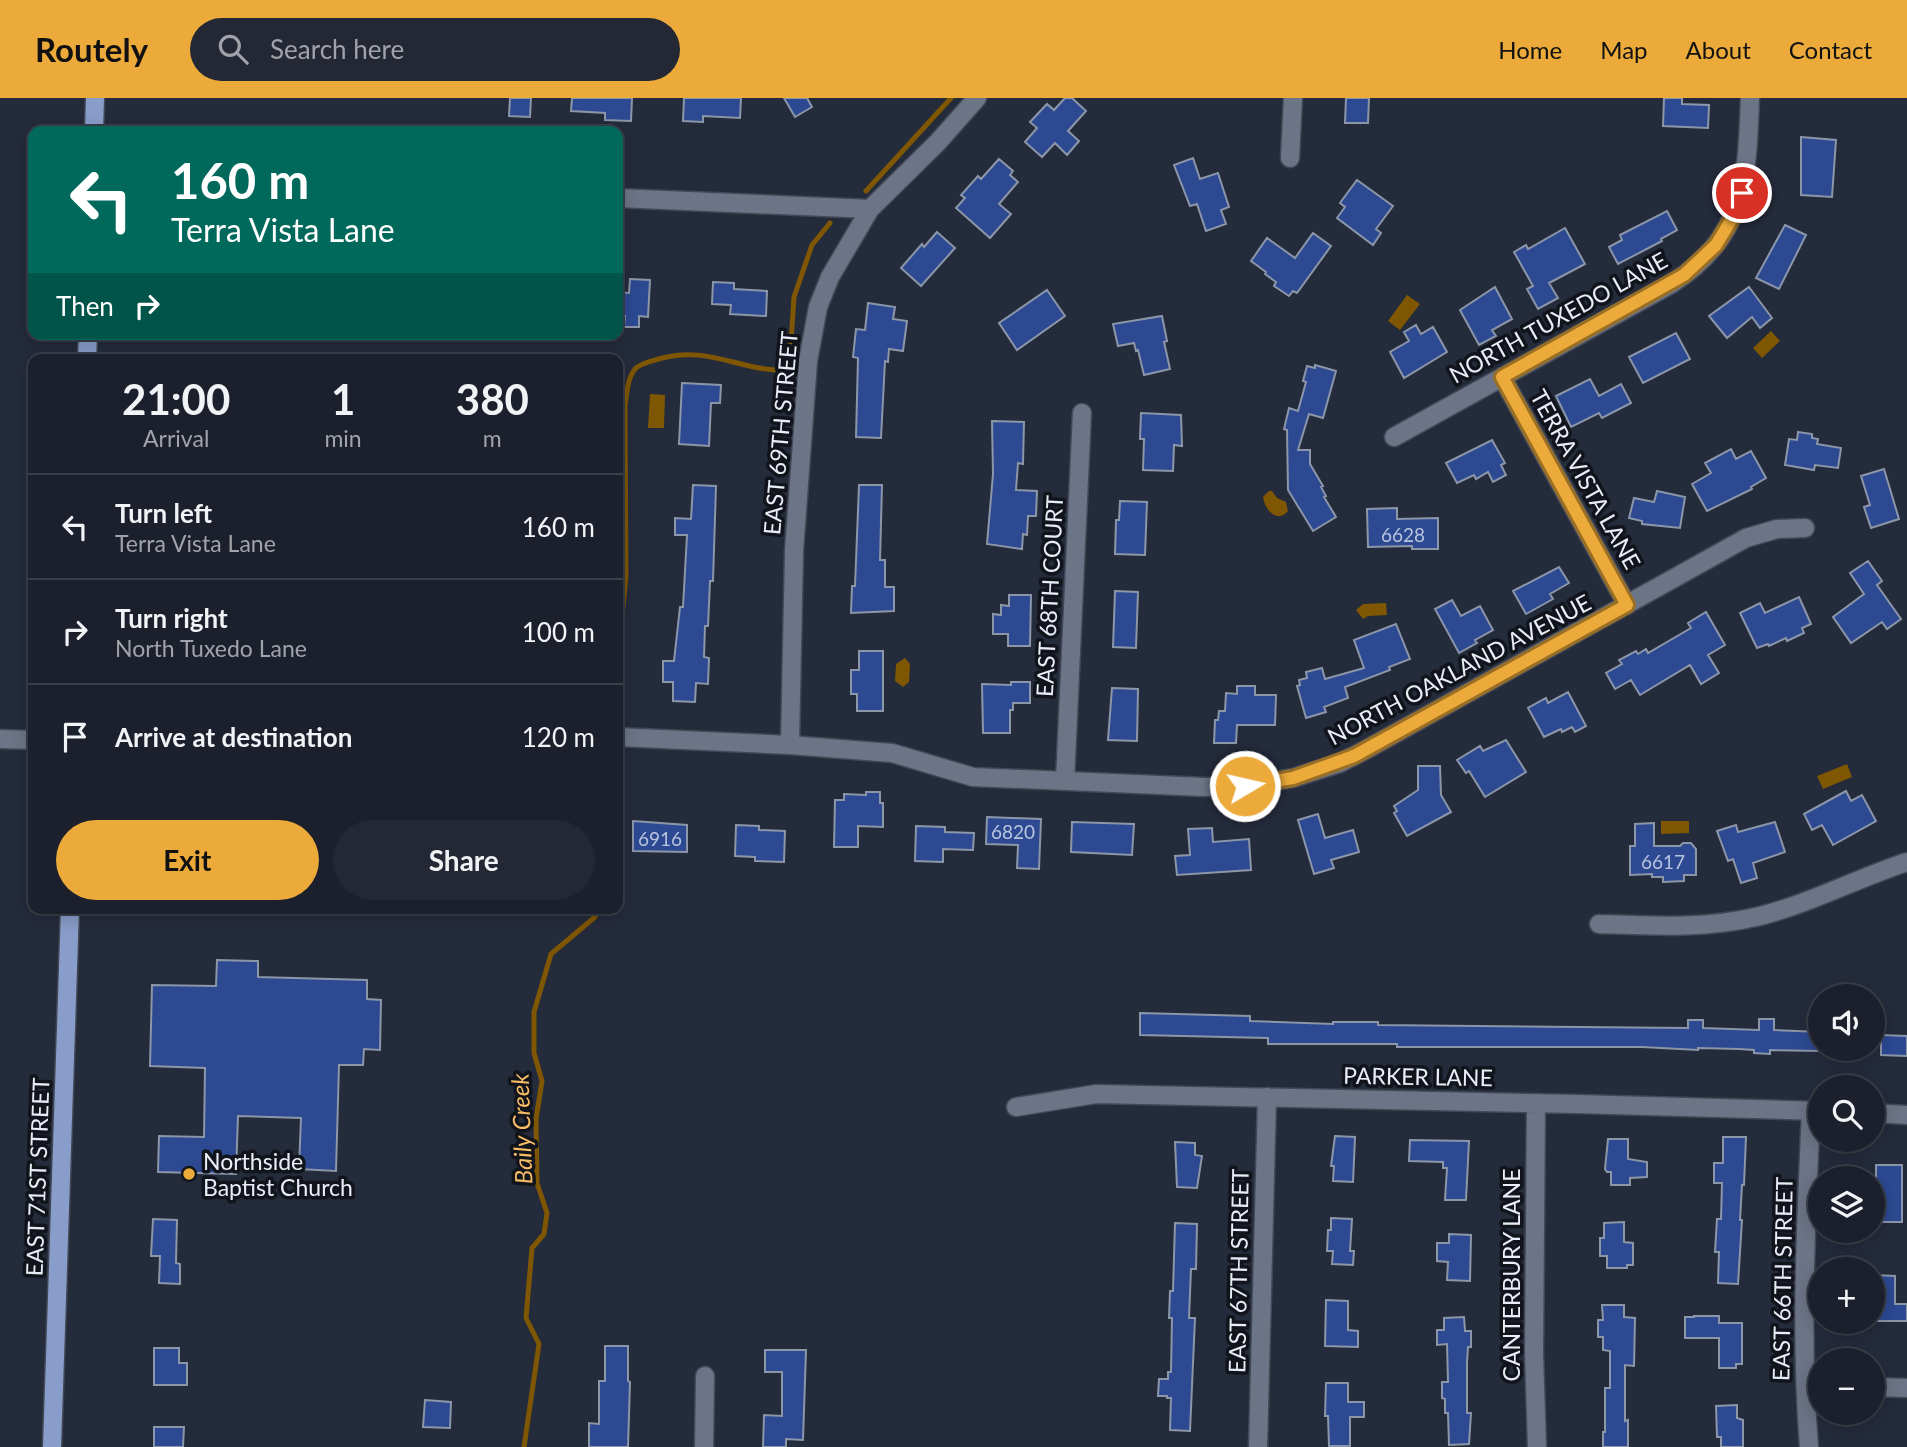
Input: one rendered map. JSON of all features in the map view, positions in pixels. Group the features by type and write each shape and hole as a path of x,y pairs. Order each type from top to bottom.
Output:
{"main road":[{"path":"94,126 95,98"},
{"name":"EAST 71ST STREET","path":"52,1447 70,914"}],"street":[{"name":"EAST 69TH STREET","path":"790,745 794,551 808,361 818,307 830,277 870,209 938,142 977,98"},
{"path":"1290,158 1293,98"},
{"name":"NORTH TUXEDO LANE","path":"1394,437 1671,284 1698,264 1716,245 1733,217 1742,193 1747,168 1750,98"},
{"path":"623,198 870,209"},
{"name":"TERRA VISTA LANE","path":"1502,377 1627,605"},
{"name":"EAST 68TH COURT","path":"1065,781 1082,413"},
{"name":"NORTH OAKLAND AVENUE","path":"623,737 790,745 903,755 953,773 973,777 1229,787 1269,783 1317,771 1369,748 1746,538 1777,529 1805,528"},
{"path":"0,738 28,740"},
{"path":"1599,923 1681,927 1738,921 1793,906 1907,862"},
{"name":"PARKER LANE","path":"1016,1107 1096,1094 1808,1111"},
{"name":"EAST 67TH STREET","path":"1258,1447 1267,1097"},
{"name":"CANTERBURY LANE","path":"1536,1103 1534,1353 1537,1447"},
{"path":"1885,1114 1907,1115"},
{"name":"EAST 66TH STREET","path":"1810,1348 1804,1265 1813,1152"},
{"path":"704,1447 705,1376"},
{"path":"1885,1387 1907,1388"},
{"name":"EAST 66TH STREET","path":"1809,1447 1810,1425"}],"shaded area":[{"path":"1407,295 1420,304 1400,330 1388,321"},
{"path":"1771,331 1780,341 1762,358 1753,348"},
{"path":"650,394 665,395 664,428 648,428"},
{"path":"1269,491 1286,502 1288,511 1284,515 1272,514 1266,506 1263,497"},
{"path":"1386,603 1387,615 1368,616 1363,619 1356,610 1363,604"},
{"path":"905,658 910,664 909,682 903,687 895,681 896,664"},
{"path":"1847,764 1852,777 1823,789 1817,776"},
{"path":"1661,821 1689,821 1689,833 1661,834"}],"building":[{"path":"510,98 531,98 530,117 509,116"},
{"path":"572,98 632,98 631,121 605,120 605,113 571,111"},
{"path":"684,98 741,98 740,118 703,116 703,122 683,121"},
{"path":"784,98 807,98 812,107 795,117"},
{"path":"1065,98 1072,98 1086,111 1068,131 1079,141 1067,155 1055,143 1042,157 1025,142 1037,128 1030,122 1047,104 1054,110"},
{"path":"1346,98 1369,98 1368,123 1345,123"},
{"path":"1664,98 1682,98 1682,104 1709,105 1708,128 1663,126"},
{"path":"1801,137 1836,140 1832,197 1801,195"},
{"path":"1193,158 1200,179 1218,173 1229,207 1221,210 1226,224 1206,231 1197,204 1190,206 1174,165"},
{"path":"999,159 1013,171 1010,175 1018,182 999,204 1011,214 990,238 956,208 965,198 961,195 978,176 981,179"},
{"path":"1357,180 1393,206 1376,229 1381,233 1373,245 1337,218 1345,207 1340,203"},
{"path":"1667,211 1677,230 1618,264 1609,247 1622,240 1620,235"},
{"path":"1785,225 1806,235 1779,289 1756,278"},
{"path":"1565,228 1585,264 1549,283 1558,298 1538,309 1527,289 1533,286 1514,252 1526,245 1528,249"},
{"path":"937,232 955,248 921,286 901,268 922,244 924,247"},
{"path":"1313,233 1331,246 1297,293 1293,291 1289,296 1274,286 1276,282 1251,261 1267,238 1295,258"},
{"path":"630,279 650,280 648,317 639,316 639,327 624,327 623,292 629,293"},
{"path":"713,282 734,283 734,289 767,291 766,316 730,314 731,305 712,304"},
{"path":"1495,287 1512,319 1492,330 1496,336 1479,345 1460,310"},
{"path":"1749,287 1772,318 1760,328 1752,317 1727,338 1709,316"},
{"path":"1047,290 1065,316 1017,350 999,323"},
{"path":"868,303 895,307 893,319 907,321 903,351 889,349 888,362 885,361 881,438 856,437 858,358 853,357 856,329 865,330"},
{"path":"1162,316 1170,369 1144,375 1134,343 1118,346 1113,324"},
{"path":"1416,325 1421,334 1433,327 1447,352 1404,378 1390,352 1409,341 1404,332"},
{"path":"1676,333 1690,359 1643,383 1629,357"},
{"path":"1315,365 1336,371 1323,418 1309,414 1298,450 1310,450 1310,464 1336,517 1313,531 1288,490 1287,430 1284,429 1289,408 1298,411 1306,382 1303,381 1307,366 1315,368"},
{"path":"1590,379 1599,396 1621,384 1631,403 1602,418 1599,413 1571,427 1556,396"},
{"path":"682,383 721,385 720,403 711,403 709,446 679,444"},
{"path":"1141,413 1181,415 1182,446 1174,445 1173,471 1143,470"},
{"path":"992,421 1024,422 1023,464 1018,463 1016,490 1037,491 1036,516 1028,516 1027,535 1023,534 1022,549 987,544 993,474"},
{"path":"1798,432 1812,434 1812,438 1818,439 1817,444 1841,448 1838,468 1815,465 1814,470 1785,465 1789,439 1797,440"},
{"path":"1492,440 1505,463 1501,465 1506,475 1493,482 1488,472 1476,479 1474,475 1457,483 1446,463"},
{"path":"1731,449 1736,459 1751,451 1766,478 1751,487 1752,489 1707,511 1692,484 1711,473 1705,463"},
{"path":"1884,469 1899,519 1871,528 1864,507 1870,505 1861,476"},
{"path":"693,485 716,486 713,581 710,581 708,626 705,626 704,657 709,658 708,684 696,683 695,702 673,701 673,682 663,682 663,661 674,661 680,607 683,607 687,535 675,535 675,518 691,519"},
{"path":"859,485 882,485 880,560 885,560 885,587 894,587 894,611 851,613 852,586 855,586"},
{"path":"1657,491 1685,497 1680,528 1642,524 1642,521 1629,518 1634,498 1654,502"},
{"path":"1120,501 1147,502 1145,555 1115,554 1116,520 1119,520"},
{"path":"1397,508 1397,519 1438,518 1438,549 1412,549 1412,546 1368,547 1367,509"},
{"path":"1868,561 1882,581 1877,585 1901,619 1887,629 1882,622 1851,643 1833,617 1864,594 1850,573"},
{"path":"1559,567 1569,583 1550,594 1553,599 1526,614 1513,591"},
{"path":"1115,591 1138,592 1136,648 1113,647"},
{"path":"1009,595 1031,595 1030,646 1008,646 1008,634 993,634 993,614 1001,615 1001,605 1009,606"},
{"path":"1799,597 1811,624 1802,628 1804,633 1787,641 1786,638 1757,648 1740,613 1760,603 1765,613"},
{"path":"1452,600 1461,616 1480,606 1493,630 1459,653 1435,609"},
{"path":"1706,612 1725,645 1708,655 1719,673 1701,684 1690,665 1640,695 1631,680 1615,689 1606,673 1622,664 1619,660 1636,651 1638,654 1646,649 1648,653 1691,628 1688,623"},
{"path":"1396,624 1410,659 1389,667 1390,670 1345,687 1348,698 1324,707 1326,712 1306,718 1297,686 1300,685 1299,680 1307,678 1306,672 1322,668 1325,679 1364,668 1354,640"},
{"path":"859,651 883,651 883,711 857,711 857,694 851,694 851,670 859,670"},
{"path":"1011,682 1030,682 1030,703 1013,703 1013,710 1010,710 1010,733 983,733 982,684 1011,685"},
{"path":"1237,686 1255,686 1255,695 1276,695 1275,725 1237,725 1236,743 1214,743 1215,720 1218,720 1219,711 1225,711 1226,693 1237,694"},
{"path":"1112,688 1138,689 1137,741 1108,740"},
{"path":"1568,692 1586,726 1575,732 1572,727 1562,732 1561,729 1544,737 1528,708 1546,698 1548,703"},
{"path":"1506,740 1526,772 1485,797 1469,771 1466,773 1457,760 1480,746 1483,751"},
{"path":"1418,766 1440,766 1441,795 1451,812 1407,836 1394,813 1397,811 1394,806 1418,790"},
{"path":"1846,791 1851,801 1862,795 1876,821 1833,845 1822,825 1812,830 1804,814"},
{"path":"866,792 880,792 883,827 858,826 858,847 834,847 835,800 844,800 844,794 866,795"},
{"path":"1318,814 1325,838 1353,830 1359,852 1331,860 1334,868 1314,874 1298,820"},
{"path":"987,817 1041,819 1039,869 1017,868 1018,845 986,844"},
{"path":"633,821 687,825 687,852 633,851"},
{"path":"1072,822 1134,824 1132,855 1071,852"},
{"path":"1775,822 1785,852 1753,863 1757,878 1741,883 1733,859 1728,861 1717,831 1736,825 1738,832"},
{"path":"1654,823 1654,846 1680,846 1683,843 1691,843 1696,849 1696,875 1684,875 1684,881 1663,882 1663,877 1652,877 1652,874 1630,875 1630,846 1635,846 1635,824"},
{"path":"736,825 759,826 759,830 785,831 784,862 755,861 755,857 735,856"},
{"path":"916,826 945,827 945,832 974,833 973,850 943,849 943,862 915,861"},
{"path":"1212,828 1213,842 1249,839 1251,870 1177,875 1175,856 1190,855 1188,829"},
{"path":"217,960 258,961 258,977 367,980 367,999 381,1000 380,1050 364,1049 363,1065 339,1065 336,1171 299,1169 301,1118 238,1116 236,1174 158,1172 159,1136 204,1137 205,1068 150,1066 152,985 216,986"},
{"path":"1140,1013 1250,1016 1250,1021 1333,1024 1378,1022 1378,1025 1688,1028 1688,1020 1703,1020 1703,1028 1759,1030 1759,1019 1774,1019 1774,1030 1808,1031 1808,1051 1770,1050 1770,1054 1754,1053 1754,1050 1698,1048 1268,1044 1268,1038 1140,1035"},
{"path":"1885,1035 1907,1036 1907,1056 1885,1055"},
{"path":"1335,1136 1355,1137 1353,1182 1333,1181 1334,1166 1331,1166"},
{"path":"1723,1137 1746,1137 1738,1284 1718,1283 1719,1252 1715,1252 1717,1219 1721,1219 1722,1183 1714,1183 1714,1163 1723,1163"},
{"path":"1608,1139 1628,1139 1628,1159 1647,1162 1647,1177 1630,1178 1630,1185 1611,1185 1611,1172 1605,1169"},
{"path":"1410,1140 1469,1141 1466,1200 1445,1200 1447,1168 1443,1168 1443,1162 1409,1161"},
{"path":"1175,1142 1195,1143 1195,1155 1202,1156 1197,1188 1177,1187"},
{"path":"1902,1165 1902,1222 1885,1222 1885,1166 1876,1166"},
{"path":"1331,1218 1352,1219 1350,1251 1354,1251 1353,1265 1332,1264 1333,1251 1327,1251"},
{"path":"153,1219 177,1220 176,1263 180,1264 180,1284 159,1283 160,1256 151,1256"},
{"path":"1624,1222 1624,1242 1633,1243 1633,1265 1627,1265 1627,1268 1607,1268 1607,1256 1600,1256 1600,1238 1604,1238 1604,1223"},
{"path":"1175,1223 1197,1224 1196,1269 1191,1269 1189,1318 1195,1318 1190,1431 1170,1430 1171,1398 1158,1396 1159,1379 1168,1379 1168,1372 1171,1372 1172,1318 1169,1318 1170,1291 1173,1291"},
{"path":"1449,1234 1471,1235 1470,1281 1447,1280 1448,1262 1437,1261 1437,1243 1449,1243"},
{"path":"1885,1276 1895,1276 1895,1304 1907,1304 1907,1321 1885,1321"},
{"path":"1326,1300 1348,1301 1348,1330 1358,1331 1358,1347 1325,1346"},
{"path":"1602,1305 1624,1305 1624,1317 1635,1318 1634,1366 1625,1365 1628,1447 1603,1447 1605,1388 1610,1388 1610,1351 1603,1350 1603,1337 1598,1337 1598,1320 1603,1320"},
{"path":"1719,1316 1719,1323 1742,1323 1742,1364 1736,1364 1736,1368 1719,1368 1719,1338 1685,1338 1685,1317"},
{"path":"1464,1317 1465,1331 1471,1331 1467,1363 1467,1413 1471,1413 1469,1444 1449,1445 1448,1413 1445,1413 1445,1399 1442,1398 1442,1382 1448,1382 1447,1344 1437,1345 1437,1330 1444,1330 1444,1318"},
{"path":"605,1346 628,1346 628,1447 589,1447 589,1423 599,1424 599,1381 605,1381"},
{"path":"154,1348 179,1348 179,1363 187,1363 187,1385 154,1385"},
{"path":"765,1350 806,1350 803,1440 786,1439 786,1447 763,1447 764,1415 782,1416 782,1372 765,1372"},
{"path":"1326,1383 1348,1383 1348,1402 1364,1402 1364,1417 1350,1417 1350,1446 1329,1446 1328,1416 1325,1416"},
{"path":"425,1400 451,1402 450,1428 423,1427"},
{"path":"1737,1405 1737,1418 1743,1420 1743,1447 1721,1447 1721,1437 1717,1437 1716,1406"},
{"path":"154,1427 184,1427 183,1447 154,1447"}],"waterway":[{"path":"866,191 951,98"},
{"path":"623,606 626,576 625,406 632,373 639,366 650,362 691,355 783,370 790,358 794,297 812,245 830,223"},
{"name":"Baily Creek","path":"524,1447 539,1344 526,1318 532,1248 544,1234 547,1213 537,1183 536,1119 542,1081 534,1053 534,1012 551,954 596,914"}],"place":[{"name":"Northside Baptist Church","path":"189,1174"}],"route":[{"path":"1245,786 1293,778 1354,756 1627,605 1502,377 1684,275 1716,245 1733,217 1742,193"}]}
